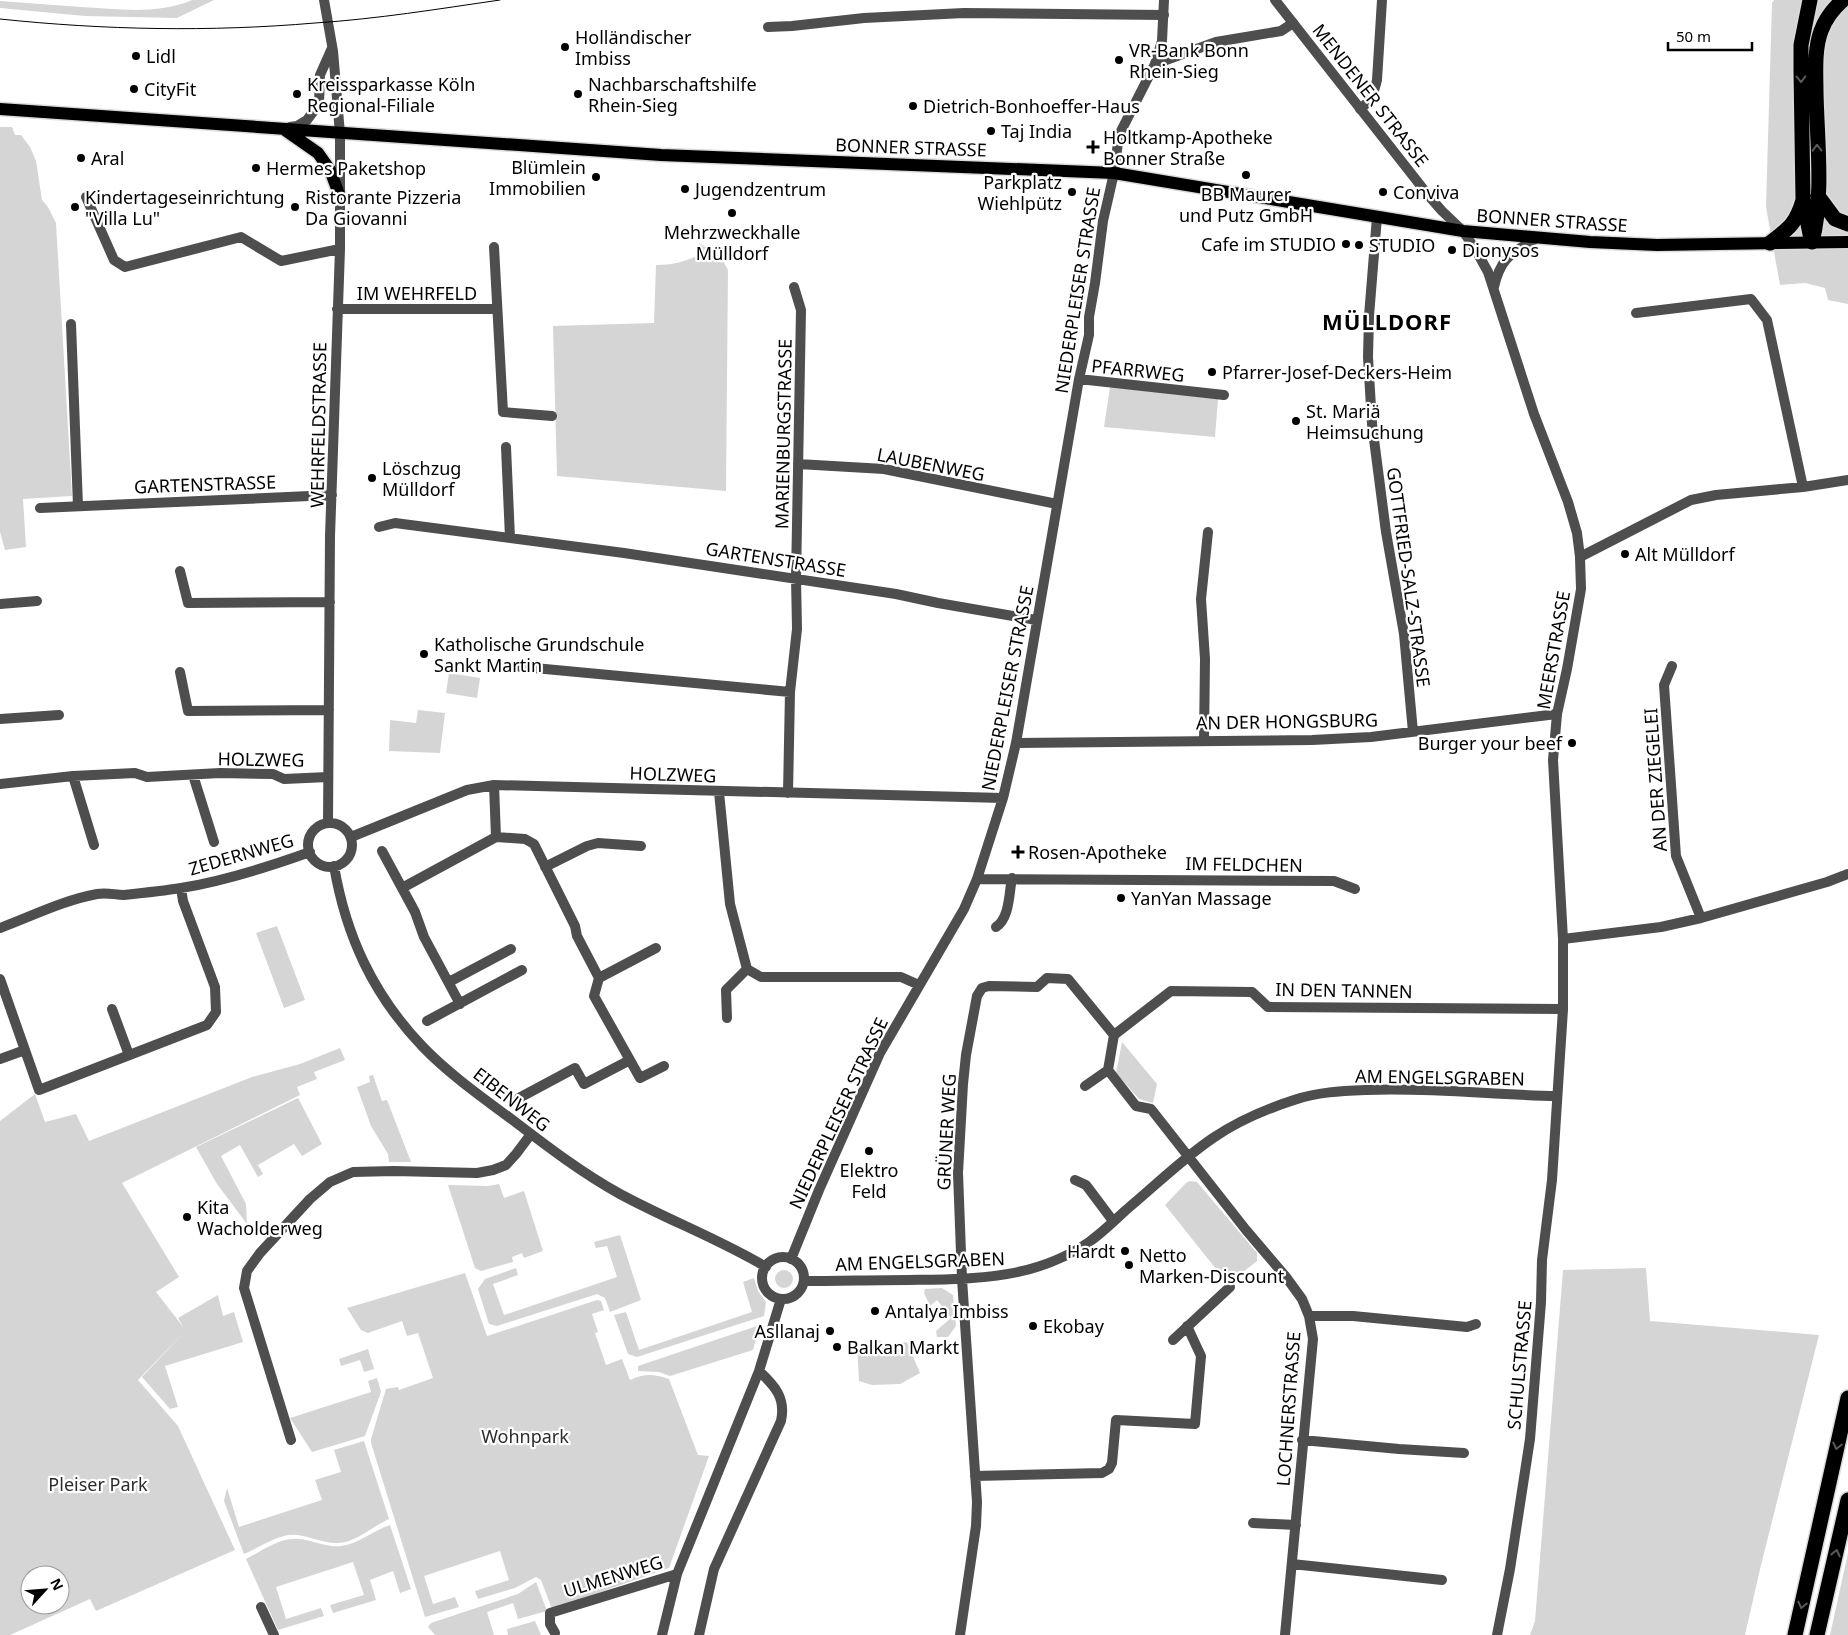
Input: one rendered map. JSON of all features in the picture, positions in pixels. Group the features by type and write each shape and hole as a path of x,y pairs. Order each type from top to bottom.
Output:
{"highway":[{"path":"1810,0 1801,45 1811,198 1816,226 1812,242"},
{"path":"1770,244 1793,225 1811,198 1816,60 1821,31 1835,7 1843,0"},
{"path":"1811,198 1835,219 1848,224"},
{"path":"1795,1635 1848,1398"},
{"path":"1817,1635 1848,1500"}],"main road":[{"name":"BONNER STRASSE","path":"0,110 661,156 1114,172 1463,231 1657,245 1848,242"},
{"path":"282,130 318,153 330,170 339,194"}],"street":[{"name":"WEHRFELDSTRASSE","path":"324,0 333,47 340,134 340,250 332,495 328,823"},
{"name":"NIEDERPLEISER STRASSE","path":"791,1259 819,1190 880,1053 964,909 977,879 1003,798 1016,743 1079,379 1089,335 1088,317 1119,135 1155,64 1162,41 1164,0"},
{"name":"MENDENER STRASSE","path":"1275,0 1442,211 1463,231"},
{"path":"1360,109 1369,102 1374,93 1377,80 1382,0"},
{"path":"768,27 864,18 964,13 1164,15"},
{"path":"1155,64 1216,42 1282,31 1293,23"},
{"path":"282,130 297,126 307,120 319,104 320,75 333,47"},
{"path":"86,197 114,260 125,267 241,237 281,261 340,250"},
{"name":"GOTTFRIED-SALZ-STRASSE","path":"1377,217 1368,324 1372,424 1386,532 1404,634 1413,732"},
{"name":"MEERSTRASSE","path":"1463,231 1477,252 1494,287 1534,414 1568,502 1577,533 1580,557 1581,589 1557,714 1553,769 1563,939 1563,1009 1557,1096"},
{"path":"1494,287 1497,273 1502,263 1510,255 1538,237"},
{"name":"IM WEHRFELD","path":"494,247 503,412 552,416"},
{"name":"MARIENBURGSTRASSE","path":"788,793 790,692 797,629 796,578 801,310 794,287"},
{"path":"1636,314 1751,298 1767,320 1803,487"},
{"name":"IM WEHRFELD","path":"337,309 497,309"},
{"path":"71,324 78,506"},
{"name":"PFARRWEG","path":"1079,379 1224,395"},
{"path":"506,447 510,538"},
{"name":"LAUBENWEG","path":"798,464 884,469 1057,504"},
{"path":"1580,557 1691,500 1716,495 1803,487 1848,480"},
{"name":"GARTENSTRASSE","path":"40,508 332,495"},
{"name":"GARTENSTRASSE","path":"380,527 395,523 796,578 1036,620"},
{"path":"1204,740 1205,659 1202,599 1208,532"},
{"path":"180,571 188,602 330,602"},
{"path":"0,604 38,601"},
{"path":"513,666 790,692"},
{"name":"AN DER ZIEGELEI","path":"1672,666 1664,685 1676,856 1702,918"},
{"path":"180,672 188,712 329,710"},
{"name":"AN DER HONGSBURG","path":"1016,743 1312,740 1371,737 1557,714"},
{"path":"0,719 59,715"},
{"name":"HOLZWEG","path":"0,784 73,776 135,772 147,777 220,773 273,774 284,779 328,777"},
{"name":"HOLZWEG","path":"193,775 214,842"},
{"path":"73,776 94,846"},
{"path":"494,785 496,837"},
{"name":"HOLZWEG","path":"351,837 467,790 494,785 1003,798"},
{"path":"719,792 730,904 747,969 761,977 901,977 919,984"},
{"path":"328,823 343,827 351,837 352,850 349,856 345,861 334,866 319,863 310,852 309,842 311,835 315,829 328,823"},
{"path":"402,888 496,837 530,841 534,844 576,926 577,936 599,978 594,996 640,1078 664,1066"},
{"path":"545,867 587,846 598,843 641,846"},
{"path":"382,851 415,912 424,937 460,1004"},
{"name":"ZEDERNWEG","path":"0,928 57,907 68,901 99,894 122,895 181,888 256,870 310,852"},
{"name":"EIBENWEG","path":"334,866 344,916 357,950 374,983 391,1009 430,1053 556,1154 609,1188 716,1240 766,1267"},
{"path":"1563,939 1661,928 1827,882 1848,874"},
{"path":"996,927 1000,924 1006,912 1012,878"},
{"name":"IM FELDCHEN","path":"977,879 1334,881 1355,889"},
{"name":"ZEDERNWEG","path":"0,979 39,1090 207,1025 216,1012 215,986 183,901 181,888"},
{"path":"599,978 656,948"},
{"path":"449,982 511,949"},
{"path":"727,1018 726,990 747,969"},
{"path":"427,1021 522,970"},
{"name":"GRÜNER WEG","path":"960,1635 976,1526 975,1476 962,1279 958,1173 966,1055 978,996 982,988 989,986 1037,987 1046,978 1068,979 1114,1035"},
{"name":"IN DEN TANNEN","path":"1114,1035 1171,991 1252,992 1268,1007 1563,1009"},
{"path":"112,1009 129,1055"},
{"path":"1086,1086 1108,1070 1114,1035"},
{"path":"0,1059 24,1050"},
{"path":"520,1098 575,1068 584,1084 630,1060"},
{"path":"1108,1070 1136,1106 1151,1109 1188,1156"},
{"name":"AM ENGELSGRABEN","path":"804,1281 850,1282 962,1279 1026,1272 1049,1264 1089,1242 1188,1156 1214,1137 1241,1121 1296,1099 1348,1090 1432,1090 1557,1096"},
{"name":"SCHULSTRASSE","path":"1497,1635 1510,1568 1530,1440 1541,1302 1542,1260 1552,1180 1557,1096"},
{"path":"291,1440 244,1288 247,1271 260,1253 310,1199 330,1182 354,1172 477,1173 494,1170 506,1164 516,1154 530,1134"},
{"name":"LOCHNERSTRASSE","path":"1188,1156 1246,1230 1286,1276 1302,1299 1309,1316 1313,1339 1285,1635"},
{"path":"1075,1180 1086,1185 1113,1221"},
{"path":"779,1258 791,1259 801,1268 804,1281 798,1292 781,1299 768,1293 762,1280 766,1267 773,1260 779,1258"},
{"path":"1172,1340 1230,1287"},
{"path":"662,1635 677,1574 759,1371 781,1299"},
{"path":"1309,1316 1353,1316 1467,1327 1476,1324"},
{"path":"975,1476 1102,1473 1109,1469 1112,1463 1116,1420 1195,1424 1201,1356 1187,1326"},
{"path":"699,1635 714,1569 781,1421 783,1410 781,1399 776,1390 759,1371"},
{"path":"1302,1440 1464,1453"},
{"path":"1253,1523 1296,1525"},
{"path":"1292,1564 1442,1580"},
{"name":"ULMENWEG","path":"555,1633 550,1624 550,1613 677,1574"},
{"path":"260,1607 274,1635"}],"green space":[{"path":"192,0 214,0 177,18 85,16 0,8 0,1 137,10 165,8"},
{"path":"1774,0 1848,0 1848,304 1828,300 1825,288 1805,283 1780,285 1766,207 1772,3"},
{"path":"0,127 12,127 15,135 21,135 30,147 36,161 42,200 56,223 72,496 23,499 26,547 5,550 0,532"},
{"path":"699,243 721,257 728,270 726,491 557,476 553,326 654,323 656,265 678,263 699,255"},
{"path":"1110,387 1218,399 1215,437 1104,427"},
{"path":"449,673 480,678 477,698 446,693"},
{"path":"418,710 445,713 440,753 389,751 390,720 416,723"},
{"path":"277,926 305,1000 284,1008 256,933"},
{"path":"1122,1042 1157,1084 1153,1103 1139,1099 1116,1073"},
{"name":"Pleiser Park","path":"340,1048 345,1060 314,1072 317,1079 297,1087 300,1095 122,1183 179,1277 156,1292 184,1328 178,1318 218,1295 223,1316 234,1312 243,1342 165,1366 178,1407 170,1409 142,1377 186,1330 138,1380 178,1426 235,1550 96,1611 90,1599 70,1608 70,1565 20,1565 20,1615 54,1615 10,1635 0,1635 0,1121 35,1094 45,1122 76,1114 89,1141 252,1077 300,1064"},
{"path":"373,1075 382,1101 387,1100 411,1162 389,1162 388,1154 371,1126 357,1087 370,1082 369,1076"},
{"path":"298,1098 322,1144 302,1156 294,1144 258,1165 263,1174 258,1177 240,1145 221,1156 246,1204 247,1224 217,1184 196,1147"},
{"path":"1190,1181 1197,1182 1257,1253 1257,1261 1228,1284 1165,1205"},
{"path":"499,1184 504,1198 524,1191 543,1251 524,1258 522,1253 512,1257 513,1262 481,1271 475,1268 448,1185 488,1186"},
{"path":"620,1235 641,1300 610,1312 605,1298 597,1294 497,1326 489,1324 478,1289 485,1279 516,1268 518,1275 493,1284 504,1315 617,1277 607,1246 596,1248 594,1242"},
{"path":"1646,1268 1650,1321 1819,1335 1745,1635 1530,1635 1535,1621 1563,1270"},
{"path":"780,1270 788,1270 793,1275 791,1286 780,1288 775,1283 775,1275"},
{"name":"Wohnpark","path":"465,1273 487,1336 597,1300 601,1301 604,1310 592,1314 598,1332 595,1333 606,1365 622,1359 630,1380 649,1375 669,1379 698,1455 709,1456 669,1568 552,1609 541,1580 536,1577 515,1588 478,1599 475,1591 509,1580 500,1551 424,1576 433,1604 455,1597 459,1607 425,1617 371,1439 386,1389 398,1387 399,1390 433,1378 418,1333 407,1336 402,1321 368,1333 361,1330 347,1308"},
{"path":"754,1278 758,1291 766,1302 764,1316 637,1357 628,1354 614,1315 626,1312 639,1350 752,1312 743,1282"},
{"path":"942,1288 953,1295 956,1326 948,1337 937,1337 936,1331 951,1318 937,1300 930,1306 924,1293 925,1289"},
{"path":"760,1325 753,1350 670,1376 659,1372 638,1371 638,1366"},
{"path":"881,1341 882,1346 907,1342 920,1373 900,1384 872,1385 859,1381 857,1343"},
{"path":"368,1349 374,1369 364,1372 360,1360 341,1366 339,1359"},
{"path":"377,1378 381,1392 365,1436 312,1452 290,1418 371,1392 368,1381"},
{"path":"364,1441 389,1519 356,1538 343,1543 331,1543 291,1535 277,1538 244,1554 224,1501 227,1488 239,1527 322,1500 315,1480 341,1472 334,1450"},
{"path":"390,1525 411,1589 400,1593 393,1571 370,1580 376,1600 333,1613 330,1605 364,1595 353,1562 276,1587 286,1619 321,1608 324,1616 278,1630 246,1559 271,1545 292,1539 330,1546 348,1545"},
{"path":"1848,1553 1848,1635 1830,1635"},
{"path":"536,1582 547,1611 518,1619 513,1603 487,1612 494,1635 435,1635 428,1627 431,1623 518,1594"},
{"path":"535,1621 541,1635 508,1635 507,1629"}],"tram line":[{"path":"0,19 78,26 236,28 361,19 500,0"}],"place":[{"name":"Holländischer Imbiss","path":"565,47"},
{"name":"Lidl","path":"136,56"},
{"name":"VR-Bank Bonn Rhein-Sieg","path":"1119,60"},
{"name":"CityFit","path":"134,89"},
{"name":"Kreissparkasse Köln Regional-Filiale","path":"297,94"},
{"name":"Nachbarschaftshilfe Rhein-Sieg","path":"578,94"},
{"name":"Dietrich-Bonhoeffer-Haus","path":"913,106"},
{"name":"Taj India","path":"991,131"},
{"name":"Holtkamp-Apotheke Bonner Straße","path":"1093,147"},
{"name":"Aral","path":"81,158"},
{"name":"Hermes Paketshop","path":"256,168"},
{"name":"BB Maurer und Putz GmbH","path":"1246,175"},
{"name":"Blümlein Immobilien","path":"596,177"},
{"name":"Jugendzentrum","path":"685,189"},
{"name":"Parkplatz Wiehlpütz","path":"1072,192"},
{"name":"Conviva","path":"1383,192"},
{"name":"Kindertageseinrichtung \"Villa Lu\"","path":"75,207"},
{"name":"Ristorante Pizzeria Da Giovanni","path":"295,207"},
{"name":"Mehrzweckhalle Mülldorf","path":"732,213"},
{"name":"Cafe im STUDIO","path":"1346,244"},
{"name":"STUDIO","path":"1359,245"},
{"name":"Dionysos","path":"1452,250"},
{"name":"Pfarrer-Josef-Deckers-Heim","path":"1212,372"},
{"name":"St. Mariä Heimsuchung","path":"1296,421"},
{"name":"Löschzug Mülldorf","path":"372,478"},
{"name":"Alt Mülldorf","path":"1625,554"},
{"name":"Katholische Grundschule Sankt Martin","path":"424,654"},
{"name":"Burger your beef","path":"1572,743"},
{"name":"Rosen-Apotheke","path":"1018,852"},
{"name":"YanYan Massage","path":"1121,898"},
{"name":"Elektro Feld","path":"869,1151"},
{"name":"Kita Wacholderweg","path":"187,1217"},
{"name":"Hardt","path":"1125,1251"},
{"name":"Netto Marken-Discount","path":"1129,1265"},
{"name":"Antalya Imbiss","path":"875,1311"},
{"name":"Ekobay","path":"1033,1326"},
{"name":"Asllanaj","path":"830,1331"},
{"name":"Balkan Markt","path":"837,1347"}],"district":[{"name":"MÜLLDORF","path":"1387,321"}]}
